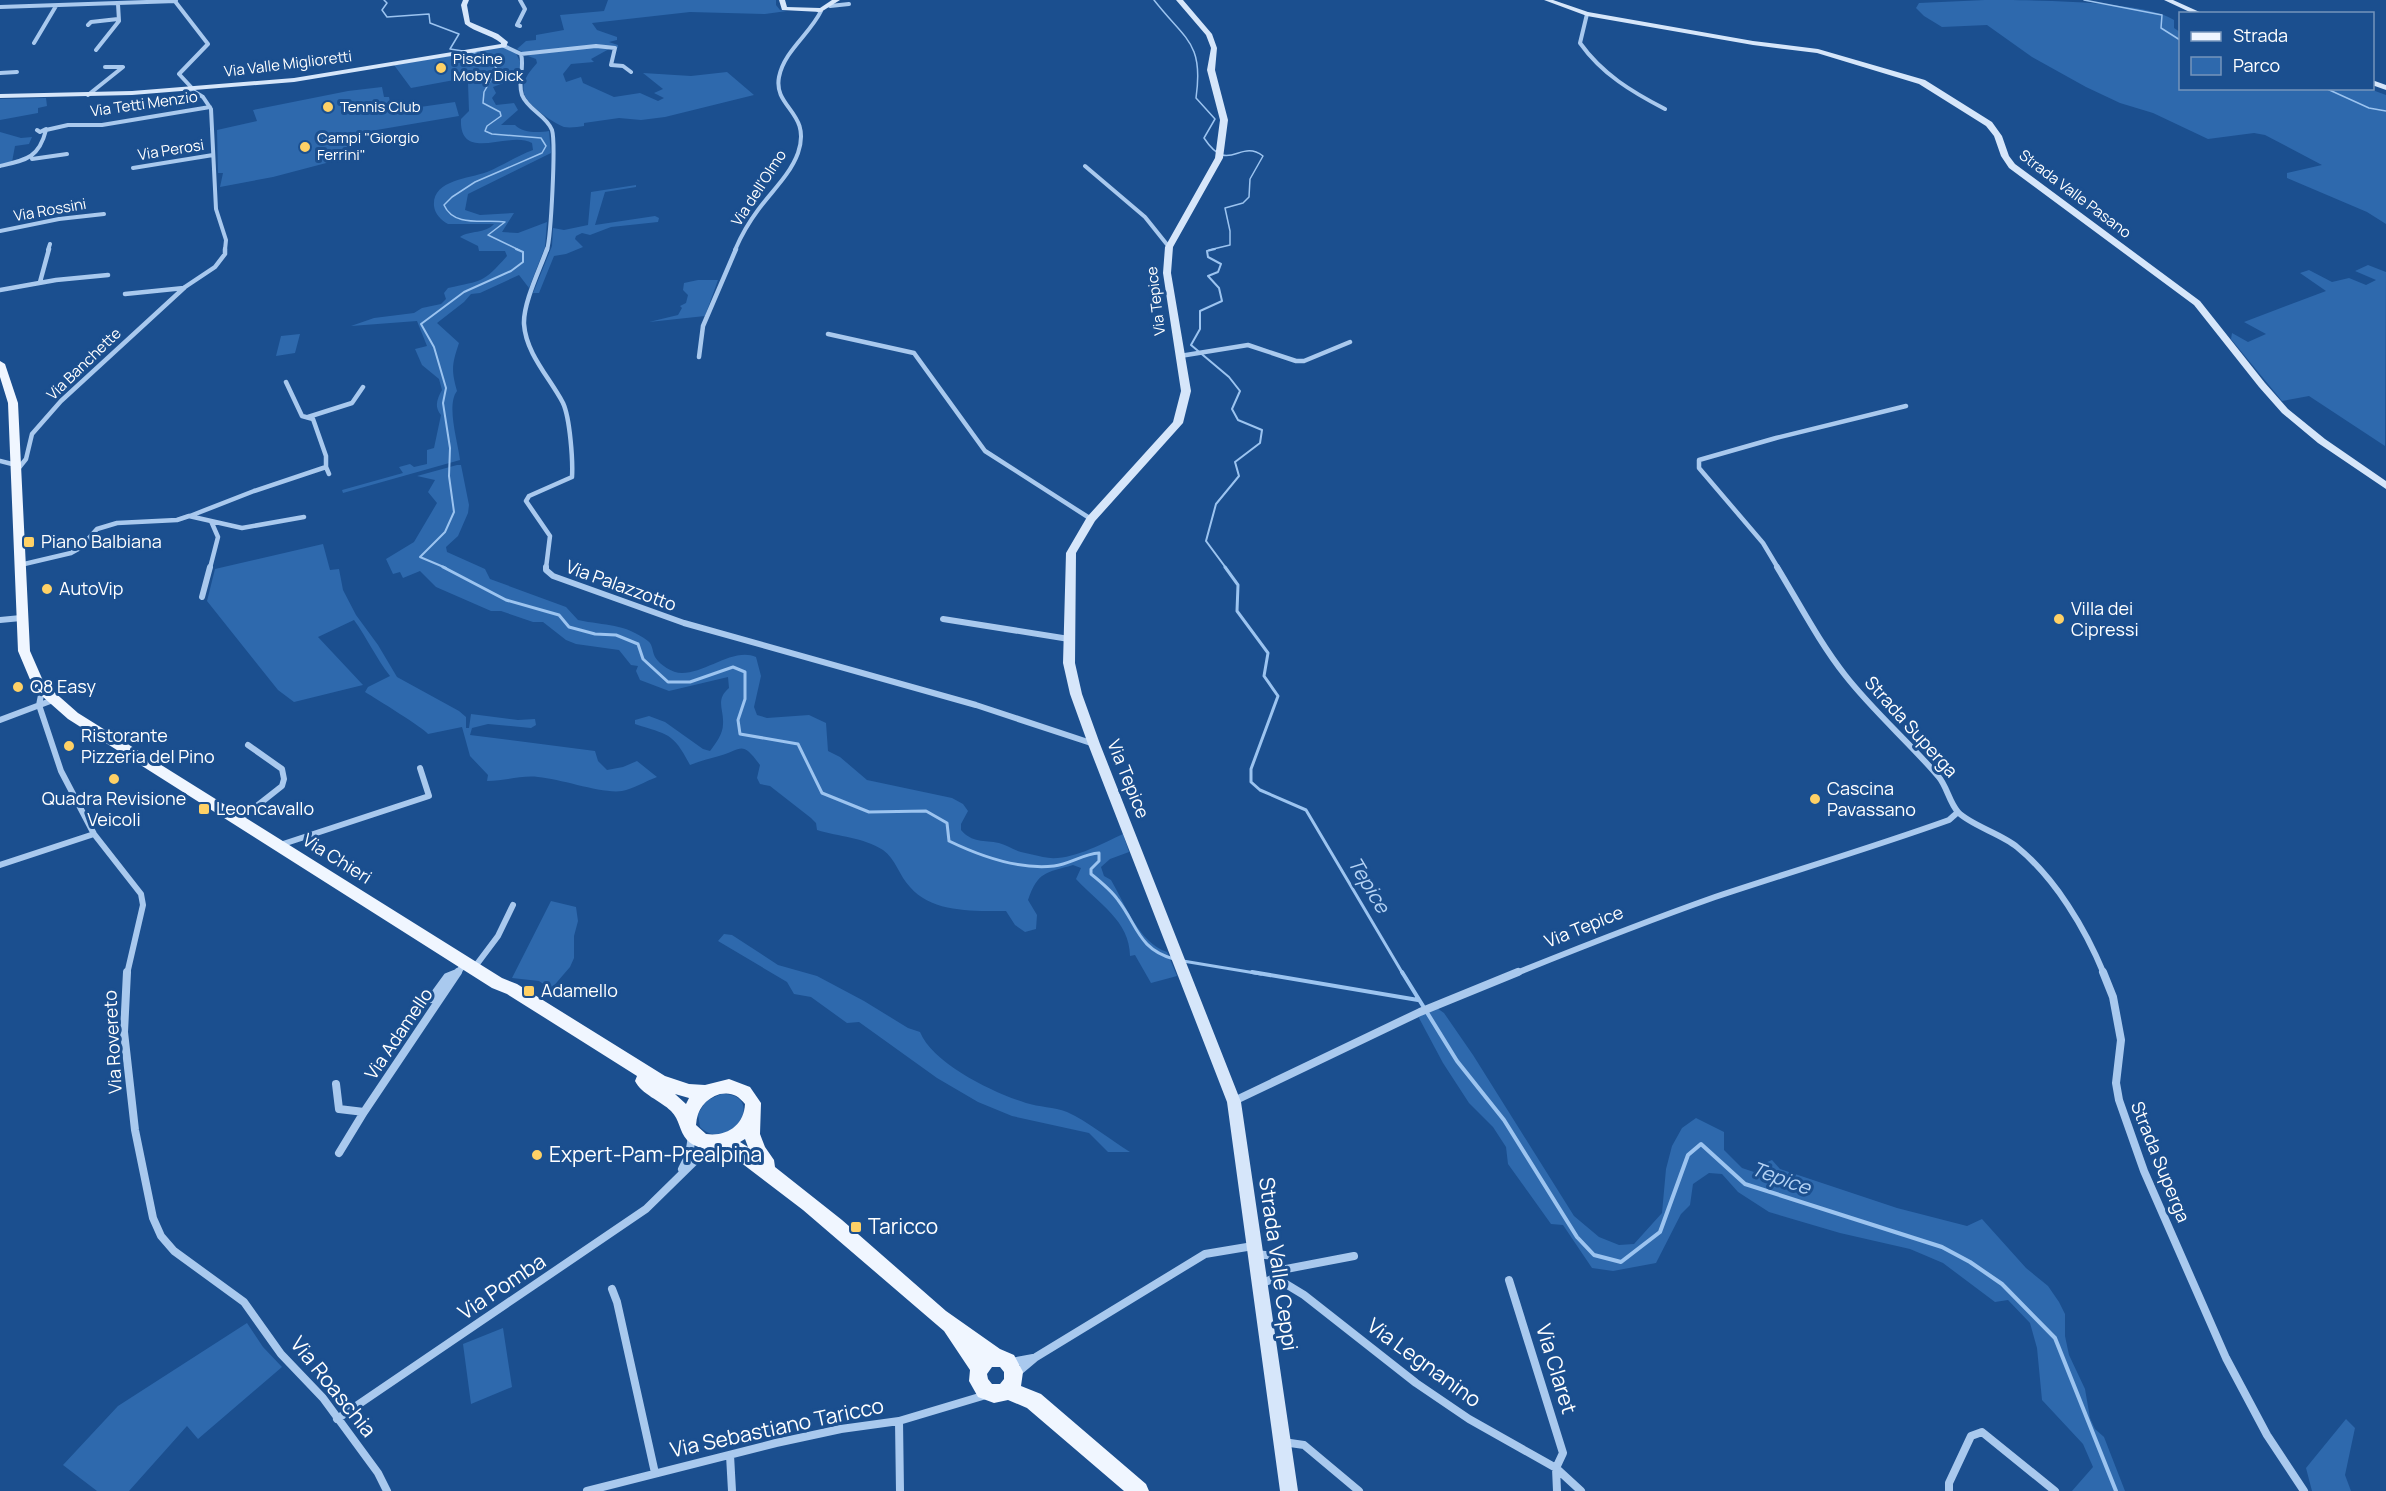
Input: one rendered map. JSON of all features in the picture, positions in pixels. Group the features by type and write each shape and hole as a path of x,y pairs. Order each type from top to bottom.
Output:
{"main road":[{"name":"Via Chieri","path":"0,364 7,387 17,467 24,651 45,698 239,820 465,968 512,989 660,1082 689,1091 706,1092 726,1086 743,1090 753,1103 752,1134 758,1151 778,1178"},
{"name":"Via Chieri","path":"493,981 506,993 664,1095 682,1110 699,1140 722,1143 778,1178"},
{"path":"690,1127 697,1100 706,1092"},
{"path":"722,1143 746,1129 752,1120"},
{"path":"778,1178 948,1324 975,1359 996,1380 1034,1401 1139,1491"}],"street":[{"path":"466,0 464,4 467,23 479,30 499,36 505,42 504,46 521,54 596,46 615,48 611,65 623,66 631,72"},
{"path":"520,0 525,9 517,26 520,26"},
{"path":"782,0 784,9 818,10 849,4"},
{"path":"830,6 837,0"},
{"name":"Via Tepice","path":"1179,0 1209,34 1214,48 1211,70 1224,120 1220,155 1169,247 1167,273 1186,391 1178,423 1091,519 1071,553 1069,663 1094,744 1212,1047"},
{"name":"Strada Valle Pasano","path":"1547,0 1587,14 1753,43 1818,51 1932,86 1989,124 1998,136 2005,156 2012,166 2197,303 2285,411 2306,429 2386,486"},
{"path":"2167,0 2196,12"},
{"path":"0,7 175,1 194,22 208,44 179,74 191,87 190,89 200,94 210,106"},
{"path":"96,50 118,19 118,4"},
{"path":"34,43 56,6"},
{"name":"Via dell'Olmo","path":"699,357 703,326 732,254 750,221 788,171 797,155 801,131 798,119 779,91 779,78 796,43 817,21 821,11 818,10"},
{"path":"1587,14 1582,27 1583,35 1580,44 1585,51 1621,85 1665,109"},
{"path":"88,25 91,21 118,19"},
{"name":"Via Valle Miglioretti","path":"0,96 88,95 190,89 332,75 504,46"},
{"name":"Via Palazzotto","path":"521,54 525,68 521,78 521,92 528,103 550,126 554,139 548,246 531,292 524,323 530,348 564,406 573,463 572,477 529,496 525,501 527,509 549,533 551,540 546,570 563,580 684,623 976,705 1094,744"},
{"path":"88,95 123,67 105,67"},
{"path":"0,73 17,72"},
{"name":"Via Tetti Menzio","path":"37,130 68,125 102,125 210,106"},
{"name":"Via Banchette","path":"17,467 26,459 32,434 61,401 185,288 215,267 225,254 226,240 216,209 213,120 210,106"},
{"path":"31,159 46,137 46,129"},
{"path":"0,166 67,154"},
{"name":"Via Perosi","path":"133,168 213,155"},
{"path":"1085,166 1145,217 1169,247"},
{"name":"Via Rossini","path":"0,231 48,221 104,214"},
{"path":"40,282 50,244"},
{"path":"0,290 40,282 108,275"},
{"name":"Via Banchette","path":"125,294 185,288"},
{"path":"828,334 914,353 985,451 1091,519"},
{"path":"1180,356 1248,345 1296,361 1304,361 1350,342"},
{"path":"286,382 302,416 313,419 326,456 326,467 329,474"},
{"path":"308,418 352,403 363,387"},
{"name":"Strada Superga","path":"1906,406 1722,453 1699,460 1699,468 1763,543 1827,650 1845,675 1879,715 1940,778 1958,812 2016,846 2036,866 2066,903 2095,952 2113,997 2121,1040 2116,1083 2119,1100 2144,1171 2226,1358 2267,1435 2304,1491"},
{"path":"0,461 17,467"},
{"path":"20,565 71,553 80,548 97,529 117,523 177,520 326,467"},
{"path":"189,516 242,528 304,517"},
{"path":"202,597 218,537 211,521"},
{"path":"0,620 21,618"},
{"path":"943,619 1069,639"},
{"path":"0,720 45,698"},
{"name":"Via Rovereto","path":"45,698 61,771 94,834 141,894 143,905 124,982 124,1032 135,1130 153,1218 161,1236 174,1251 244,1302 269,1336"},
{"path":"239,820 282,786 284,779 282,769 248,745"},
{"path":"279,846 429,795 420,768"},
{"name":"Via Tepice","path":"1234,1102 1434,1006 1669,913 1873,847 1949,820 1958,812"},
{"path":"0,865 94,834"},
{"path":"465,968 498,936 513,905"},
{"name":"Via Adamello","path":"431,999 447,976 465,968"},
{"name":"Via Adamello","path":"339,1153 364,1112 465,968"},
{"name":"Strada Valle Ceppi","path":"1212,1047 1234,1102 1288,1491"},
{"path":"336,1084 339,1109 364,1112"},
{"name":"Via Pomba","path":"679,1175 689,1155 690,1127"},
{"name":"Via Pomba","path":"337,1419 659,1200 696,1157 722,1143"},
{"path":"996,1380 1205,1254 1221,1250 1255,1250"},
{"name":"Via Legnanino","path":"1255,1250 1274,1256 1280,1262 1278,1274 1416,1383 1469,1419 1556,1468 1581,1491"},
{"path":"1259,1284 1278,1274 1354,1256"},
{"name":"Via Claret","path":"1509,1280 1563,1453 1556,1468"},
{"path":"612,1289 617,1302 654,1473"},
{"name":"Via Roaschia","path":"269,1336 281,1354 323,1398 378,1473 387,1491"},
{"name":"Via Sebastiano Taricco","path":"587,1491 841,1429 899,1421 996,1380 1036,1357"},
{"path":"899,1421 900,1491"},
{"path":"1949,1491 1949,1483 1971,1436 1982,1432 2055,1491"},
{"path":"1282,1442 1304,1445 1359,1491"},
{"path":"730,1455 732,1491"},
{"path":"1556,1468 1557,1491"}],"green space":[{"path":"608,0 776,0 776,5 780,10 787,11 765,14 690,12 592,23 597,30 617,37 617,40 609,42 618,45 618,48 595,45 524,53 517,49 526,41 536,40 536,35 564,30 560,15 604,11"},
{"path":"1985,0 2055,1 2138,8 2159,13 2174,20 2174,28 2179,31 2179,90 2372,90 2386,95 2386,224 2367,212 2287,178 2287,173 2322,165 2265,135 2254,133 2208,139 2153,113 2120,103 2086,87 2032,57 1987,25 1942,27 1916,8 1919,3"},
{"path":"503,47 516,53 522,66 519,77 493,87 496,93 492,98 496,105 514,103 518,110 501,125 515,125 530,132 549,131 551,153 468,194 465,210 480,215 514,213 502,232 518,233 547,222 545,247 529,288 519,275 480,293 471,294 437,323 459,343 453,367 457,391 454,397 453,414 460,460 343,493 342,490 403,473 399,467 410,464 414,467 427,464 427,450 434,448 441,415 437,406 442,390 439,379 422,365 415,349 427,346 417,321 351,326 374,318 414,313 422,308 441,304 446,299 444,293 448,288 481,280 492,272 507,256 505,251 479,251 478,246 460,237 486,229 494,224 448,224 436,212 435,197 445,186 453,182 487,172 533,150 532,143 522,140 477,143 468,140 463,132 461,119 469,111 468,83 477,81 479,77 411,88 394,65"},
{"path":"597,47 609,49 591,59 594,62 571,64 563,74 566,82 581,77 583,83 614,97 640,93 658,101 664,98 654,93 663,89 643,73 691,76 727,72 754,95 665,117 641,120 619,118 571,127 564,127 553,122 530,102 524,93 527,76 537,63 536,59 528,56 535,53"},
{"path":"382,87 384,97 389,97 392,111 455,102 459,116 347,135 349,157 273,177 220,187 223,173 218,173 217,130 257,121 253,110 348,91"},
{"path":"46,98 47,106 38,108 38,113 0,120 0,99"},
{"path":"0,132 21,138 32,137 29,144 15,146 12,162 0,165"},
{"path":"636,185 636,187 605,192 595,225 655,216 659,218 658,222 611,227 590,235 582,233 576,236 575,239 583,247 554,256 539,293 533,293 552,246 553,228 564,230 588,225 591,192"},
{"path":"2368,265 2386,272 2385,446 2309,396 2282,401 2231,339 2232,333 2248,342 2266,334 2244,322 2326,291 2300,273 2309,270 2332,282 2349,278 2366,285 2376,280 2355,271"},
{"path":"718,280 705,316 649,322 678,315 682,308 680,306 686,303 688,295 683,290 684,283"},
{"path":"300,334 295,353 276,356 281,336"},
{"path":"461,465 469,505 458,536 446,547 447,552 485,569 490,579 566,607 578,620 623,628 639,635 650,643 660,663 674,672 691,672 739,655 756,657 761,676 754,707 757,715 767,718 809,715 826,723 828,751 840,757 867,780 952,798 963,804 968,811 961,824 961,830 969,837 999,843 1021,852 1053,858 1084,852 1123,834 1129,852 1110,859 1101,867 1104,876 1111,880 1141,932 1157,947 1167,952 1177,976 1151,983 1135,955 1130,956 1129,944 1119,923 1076,879 1081,868 1073,865 1050,872 1035,883 1028,900 1037,915 1036,929 1025,932 1015,925 1006,911 954,909 942,906 930,902 910,887 883,850 859,840 817,830 816,823 811,818 770,786 760,784 757,778 760,765 745,749 737,749 690,765 674,740 655,730 635,724 635,720 649,716 665,722 703,749 710,751 723,728 721,701 729,688 728,677 669,691 640,680 636,671 638,666 631,665 619,650 576,644 566,640 543,622 533,622 501,611 491,611 436,587 420,571 403,578 400,572 393,574 386,559 414,542 437,503 428,492 435,480 417,476"},
{"path":"323,544 330,570 339,569 343,590 356,615 378,645 397,677 459,711 466,717 466,728 469,728 471,714 518,720 535,719 536,725 531,728 488,724 472,728 470,735 595,751 598,761 607,770 637,761 657,777 622,791 593,788 538,777 487,781 488,775 470,756 462,727 428,734 365,692 368,687 390,676 354,620 318,637 363,685 294,702 278,690 207,601 215,569"},
{"path":"551,901 576,907 578,921 574,936 574,958 570,967 551,989 539,981 512,978"},
{"path":"724,934 732,935 778,965 817,976 908,1028 920,1032 927,1044 938,1055 982,1085 1026,1103 1067,1112 1091,1125 1130,1152 1108,1152 1089,1133 1012,1116 978,1102 937,1078 859,1022 847,1023 811,997 794,994 787,982 718,941"},
{"path":"1434,1006 1444,1013 1473,1055 1574,1216 1599,1237 1619,1245 1634,1244 1662,1213 1666,1169 1672,1146 1682,1128 1696,1118 1724,1132 1724,1150 1742,1168 1754,1172 1760,1165 1772,1160 1780,1169 1897,1208 1967,1226 1982,1219 2026,1268 2048,1286 2059,1302 2065,1314 2065,1336 2069,1355 2085,1389 2090,1418 2095,1429 2104,1437 2125,1491 2072,1491 2093,1467 2083,1444 2042,1400 2037,1348 2030,1323 2008,1300 1995,1302 1943,1263 1910,1249 1840,1233 1769,1212 1738,1192 1722,1174 1709,1173 1693,1184 1690,1205 1681,1214 1656,1263 1613,1271 1592,1268 1563,1225 1551,1224 1508,1164 1506,1147 1493,1127 1469,1103 1443,1063 1419,1018 1420,1012"},
{"path":"721,1094 735,1096 742,1103 743,1112 740,1121 732,1129 723,1134 711,1134 700,1127 698,1114 706,1101"},
{"path":"247,1323 263,1347 282,1367 198,1439 187,1426 129,1491 97,1491 63,1465 118,1406"},
{"path":"503,1328 512,1387 471,1404 463,1344"},
{"path":"2346,1419 2355,1428 2345,1475 2351,1491 2312,1491 2306,1468"}],"waterway":[{"path":"384,0 387,3 382,10 387,17 429,14 430,23 459,34 450,49 463,51"},
{"name":"Tepice","path":"1154,0 1190,43 1194,53 1198,79 1196,98 1215,119 1204,138 1220,154 1227,156 1247,151 1263,156 1250,179 1249,197 1243,203 1225,208 1230,231 1230,245 1209,250"},
{"path":"2084,0 2162,15 2161,28 2179,39"},
{"path":"472,52 488,57"},
{"path":"493,64 497,69 484,92 483,103 500,112 501,116 487,126 485,131 492,134 541,138 546,146 542,153 475,182 444,205 449,212 462,220 505,222 488,235 519,250"},
{"path":"2329,90 2369,108 2386,111"},
{"path":"446,568 420,557 445,532 454,512 449,476 450,448 443,403 446,388 434,347 421,324 464,292 511,271 523,262 523,252 516,249"},
{"name":"Tepice","path":"1215,249 1207,251 1208,257 1221,264 1218,272 1208,276 1219,288 1222,301 1200,311 1200,329 1191,345 1229,377 1240,391 1232,409 1238,420 1262,430 1260,443 1235,462 1239,476 1216,504 1206,541 1226,568"},
{"path":"443,567 506,600 559,615 569,627 595,634 616,635 638,644 643,659 668,682 690,682 733,667 745,672 745,699 738,720 740,734 798,744 822,793 869,812 926,811 947,823 949,841 986,857 1013,864 1054,866 1099,853 1099,861 1091,869 1091,874 1115,896 1146,943 1162,955 1174,959"},
{"name":"Tepice","path":"1225,567 1238,585 1237,611 1268,653 1264,676 1278,696 1251,769 1251,782 1260,790 1306,810 1403,974"},
{"path":"1183,961 1261,974"},
{"path":"1252,972 1418,1000"},
{"name":"Tepice","path":"1402,972 1457,1061 1504,1120 1577,1237 1594,1255 1621,1262 1660,1232 1688,1155 1701,1144 1745,1184 1942,1247 1970,1262 2002,1284 2055,1338 2116,1491"}],"place":[{"name":"Piscine Moby Dick","path":"441,68"},
{"name":"Tennis Club","path":"328,107"},
{"name":"Campi \"Giorgio Ferrini\"","path":"305,147"},
{"name":"Piano Balbiana","path":"29,542"},
{"name":"AutoVip","path":"47,589"},
{"name":"Villa dei Cipressi","path":"2059,619"},
{"name":"Q8 Easy","path":"18,687"},
{"name":"Ristorante Pizzeria del Pino","path":"69,746"},
{"name":"Quadra Revisione Veicoli","path":"114,779"},
{"name":"Cascina Pavassano","path":"1815,799"},
{"name":"Leoncavallo","path":"204,809"},
{"name":"Adamello","path":"529,991"},
{"name":"Expert-Pam-Prealpina","path":"537,1155"},
{"name":"Taricco","path":"856,1227"}]}
